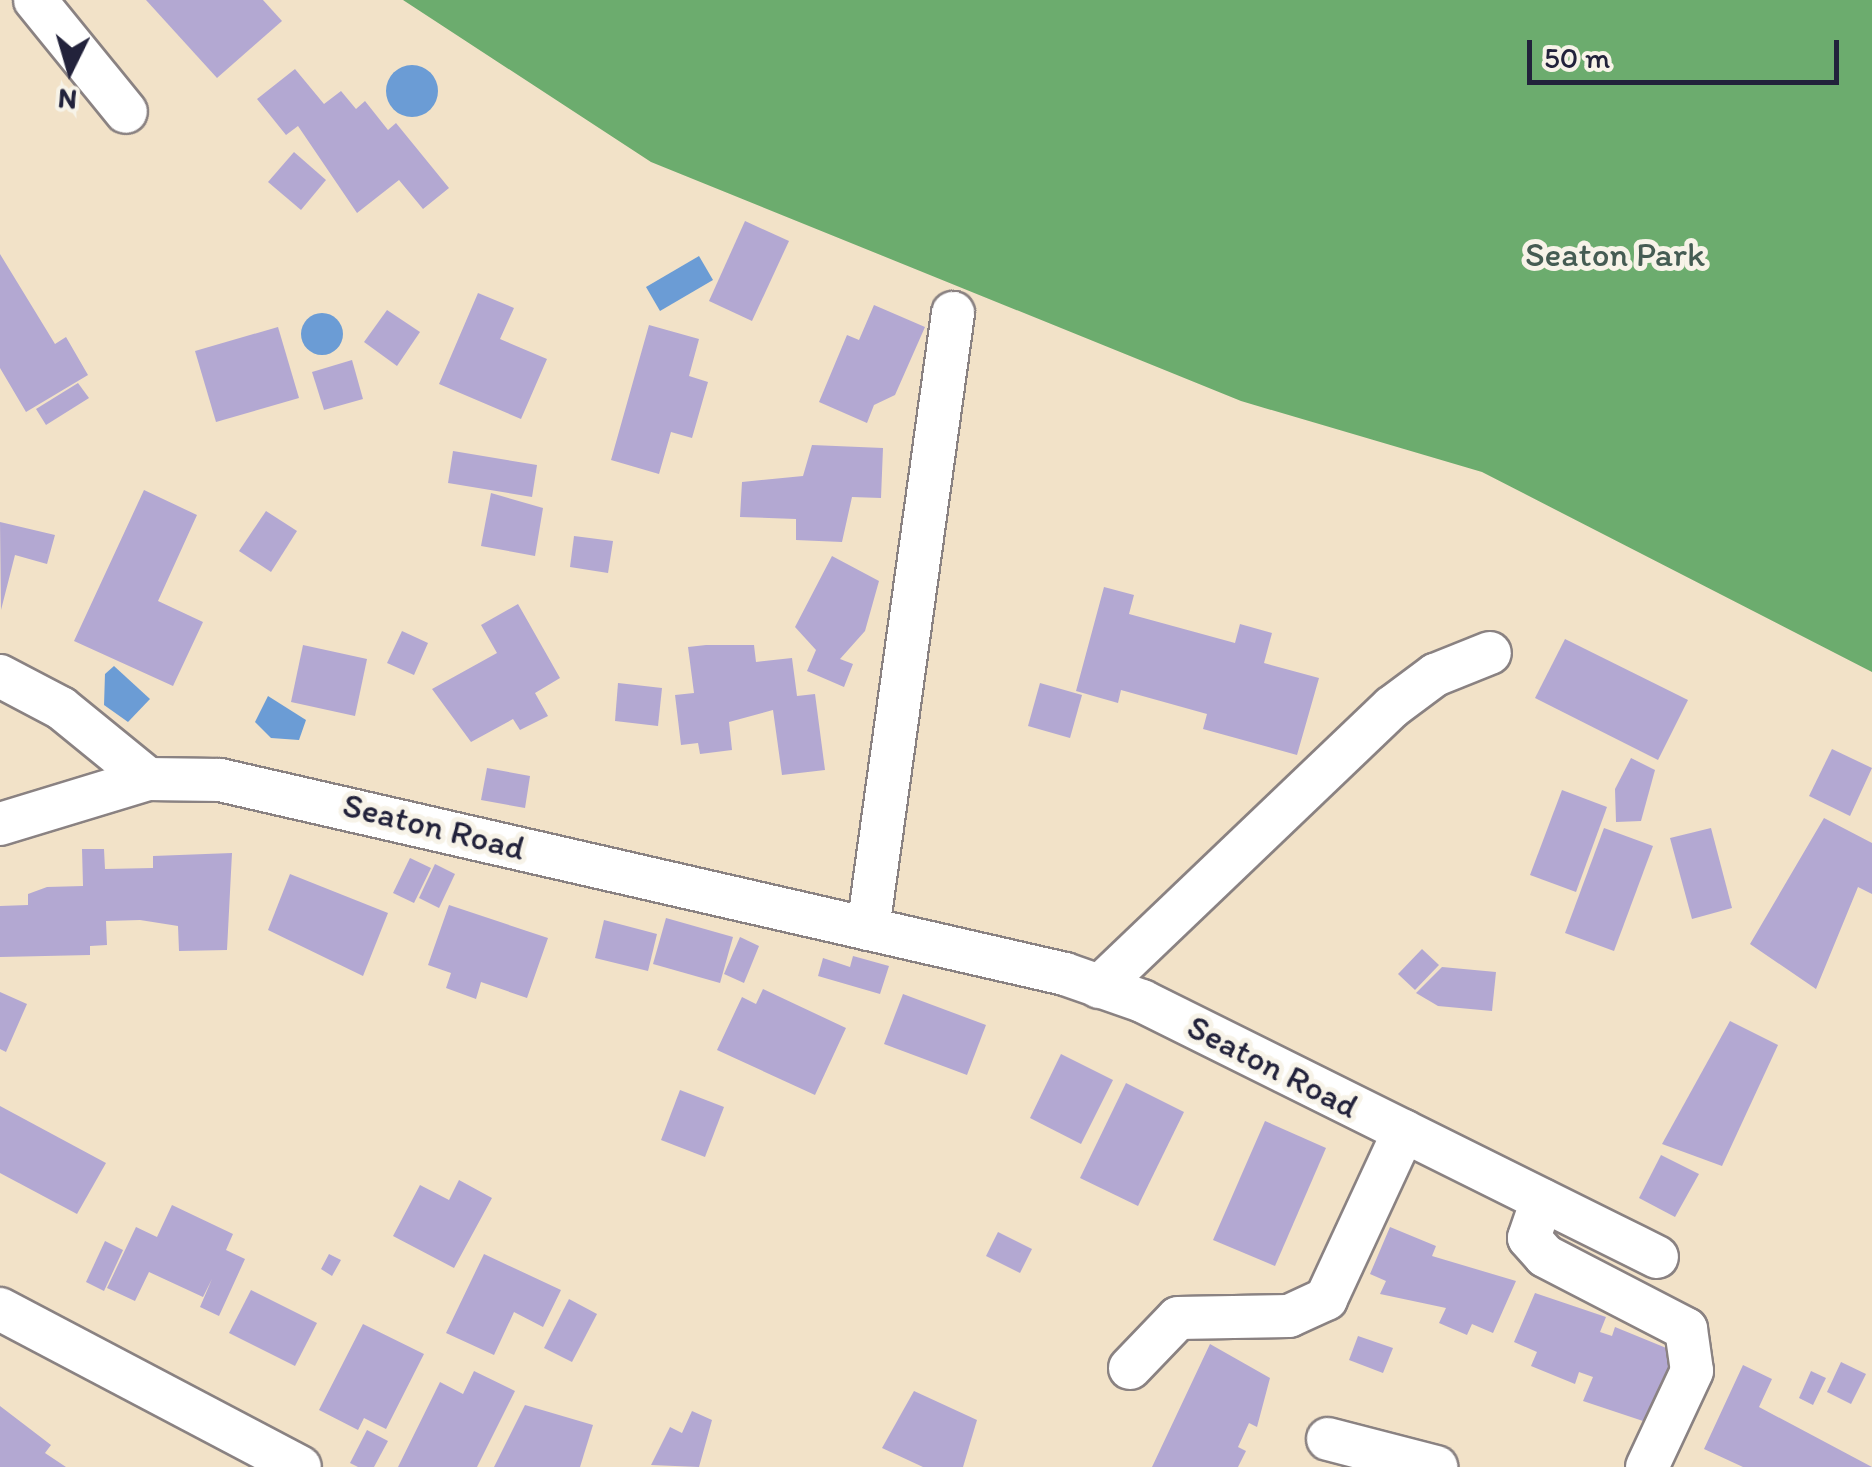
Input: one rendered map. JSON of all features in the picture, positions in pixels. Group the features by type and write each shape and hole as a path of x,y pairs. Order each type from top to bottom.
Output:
{"street":[{"path":"35,0 126,112"},
{"path":"868,929 952,313"},
{"path":"1100,986 1392,707 1490,652"},
{"path":"0,676 61,708 148,779"},
{"name":"Seaton Road","path":"0,824 148,779 220,780 362,806 1100,986 1657,1257"},
{"path":"1130,1368 1178,1318 1289,1316 1326,1299 1404,1132"},
{"path":"1542,1200 1529,1238 1545,1256 1686,1330 1692,1371 1647,1467"},
{"path":"0,1309 300,1467"},
{"path":"1328,1439 1436,1467"}],"green space":[{"name":"Seaton Park","path":"403,0 1872,0 1872,672 1482,472 1241,401 651,162"}],"water":[{"path":"412,65 430,73 438,91 430,109 412,117 394,109 386,91 394,73"},
{"path":"699,256 713,280 660,311 646,287"},
{"path":"322,313 337,319 343,334 337,349 322,355 307,349 301,334 307,319"},
{"path":"114,666 150,699 128,722 104,705 105,674"},
{"path":"268,696 306,720 299,740 271,738 255,722"}],"building":[{"path":"146,0 263,0 282,21 217,78"},
{"path":"295,69 324,104 341,91 356,109 365,101 388,130 396,123 449,188 423,209 399,180 357,213 298,126 286,135 257,99"},
{"path":"294,152 326,180 301,210 268,182"},
{"path":"745,221 789,241 752,321 709,301"},
{"path":"0,254 55,344 66,337 88,375 26,412 0,368"},
{"path":"478,293 514,308 500,339 547,359 521,419 439,384"},
{"path":"874,305 925,327 895,395 874,405 867,423 819,402 847,335 859,340"},
{"path":"387,310 420,332 397,366 364,342"},
{"path":"649,325 699,339 689,376 708,382 692,438 671,432 659,474 611,460"},
{"path":"278,327 299,398 216,422 195,351"},
{"path":"352,360 363,399 324,410 312,372"},
{"path":"78,383 89,398 46,425 36,409"},
{"path":"812,445 883,448 881,498 852,497 842,542 796,540 796,519 740,517 742,482 803,476"},
{"path":"453,451 537,465 532,497 448,483"},
{"path":"144,490 197,515 158,601 203,622 173,686 74,641"},
{"path":"491,493 543,508 535,556 481,546"},
{"path":"266,511 297,531 271,572 239,551"},
{"path":"0,522 55,535 47,564 15,555 1,610"},
{"path":"574,536 613,541 608,573 570,567"},
{"path":"832,556 879,581 865,631 840,659 853,664 844,687 807,671 816,650 795,627"},
{"path":"1104,587 1134,595 1129,614 1235,643 1240,624 1272,633 1264,663 1319,678 1297,755 1203,729 1207,714 1121,690 1118,703 1076,691"},
{"path":"518,604 560,678 535,693 548,716 520,730 513,719 471,742 432,689 497,653 481,625"},
{"path":"402,631 428,643 414,675 387,663"},
{"path":"1565,639 1688,700 1658,760 1535,698"},
{"path":"303,645 367,659 355,716 291,702"},
{"path":"754,645 756,662 792,658 797,696 815,694 825,770 782,775 773,710 729,722 732,750 700,754 698,743 681,745 675,695 694,693 688,647"},
{"path":"618,683 662,688 658,726 615,721"},
{"path":"1040,683 1082,695 1070,738 1028,726"},
{"path":"1832,749 1872,768 1850,816 1809,796"},
{"path":"1631,758 1655,770 1641,821 1616,822 1615,789"},
{"path":"487,768 530,776 525,808 481,800"},
{"path":"1562,790 1607,807 1576,892 1530,875"},
{"path":"1824,818 1872,843 1872,894 1858,887 1816,989 1750,944"},
{"path":"1604,828 1653,846 1614,951 1565,933"},
{"path":"1711,828 1732,908 1692,919 1670,838"},
{"path":"82,849 104,849 105,869 153,868 153,856 232,853 227,950 179,951 178,926 140,920 106,921 107,945 90,946 90,955 0,957 0,906 28,905 28,894 47,887 83,886"},
{"path":"410,858 431,868 414,903 393,893"},
{"path":"435,864 455,874 439,908 419,898"},
{"path":"290,874 388,913 363,976 268,930"},
{"path":"449,905 548,938 527,998 481,982 476,999 446,988 451,973 428,965"},
{"path":"666,918 733,937 720,983 653,964"},
{"path":"604,920 657,934 648,971 595,958"},
{"path":"740,937 759,946 744,983 724,974"},
{"path":"1422,949 1439,965 1415,990 1398,974"},
{"path":"853,956 889,966 880,994 818,976 823,958 850,967"},
{"path":"1442,967 1496,972 1492,1011 1438,1006 1416,993"},
{"path":"763,989 846,1028 815,1095 717,1050 742,997 756,1004"},
{"path":"0,992 27,1004 6,1052 0,1049"},
{"path":"903,994 986,1025 967,1075 884,1044"},
{"path":"1730,1021 1778,1045 1722,1166 1662,1144"},
{"path":"1061,1054 1113,1080 1081,1144 1030,1118"},
{"path":"1126,1083 1184,1112 1138,1206 1080,1178"},
{"path":"680,1090 724,1107 705,1157 661,1140"},
{"path":"0,1106 106,1163 77,1214 0,1173"},
{"path":"1265,1121 1326,1148 1275,1266 1213,1240"},
{"path":"1661,1155 1699,1174 1675,1217 1639,1198"},
{"path":"459,1180 492,1198 454,1268 393,1236 420,1185 449,1200"},
{"path":"172,1205 233,1234 226,1250 245,1259 219,1316 200,1307 212,1279 203,1297 149,1272 135,1301 107,1288 136,1227 157,1237"},
{"path":"1390,1227 1436,1246 1432,1256 1516,1281 1493,1333 1472,1324 1467,1335 1439,1323 1446,1308 1380,1294 1386,1281 1370,1274"},
{"path":"998,1232 1032,1249 1020,1273 986,1256"},
{"path":"105,1241 123,1250 104,1291 86,1282"},
{"path":"329,1254 341,1260 332,1276 321,1269"},
{"path":"484,1254 561,1290 543,1327 514,1312 494,1355 446,1333"},
{"path":"251,1290 317,1323 295,1366 229,1333"},
{"path":"1535,1293 1606,1317 1600,1332 1612,1336 1615,1327 1676,1352 1652,1424 1583,1401 1593,1377 1579,1372 1575,1384 1531,1366 1537,1352 1514,1342"},
{"path":"569,1299 597,1314 572,1362 544,1348"},
{"path":"363,1324 424,1354 386,1429 364,1418 358,1430 319,1410"},
{"path":"1358,1336 1393,1348 1383,1373 1349,1360"},
{"path":"1210,1344 1270,1378 1257,1427 1249,1423 1238,1447 1246,1451 1238,1467 1152,1467"},
{"path":"1841,1362 1866,1374 1851,1404 1827,1392"},
{"path":"1743,1365 1772,1379 1759,1407 1872,1467 1743,1467 1704,1449"},
{"path":"474,1371 515,1391 477,1467 398,1467 440,1382 463,1394"},
{"path":"1811,1371 1826,1378 1813,1405 1799,1398"},
{"path":"914,1391 977,1420 963,1467 923,1467 882,1448"},
{"path":"525,1405 593,1425 580,1467 494,1467"},
{"path":"0,1406 51,1445 45,1453 66,1467 0,1467"},
{"path":"692,1411 712,1420 699,1467 651,1465 670,1427 682,1433"},
{"path":"367,1430 388,1441 374,1467 358,1467 350,1463"}]}
